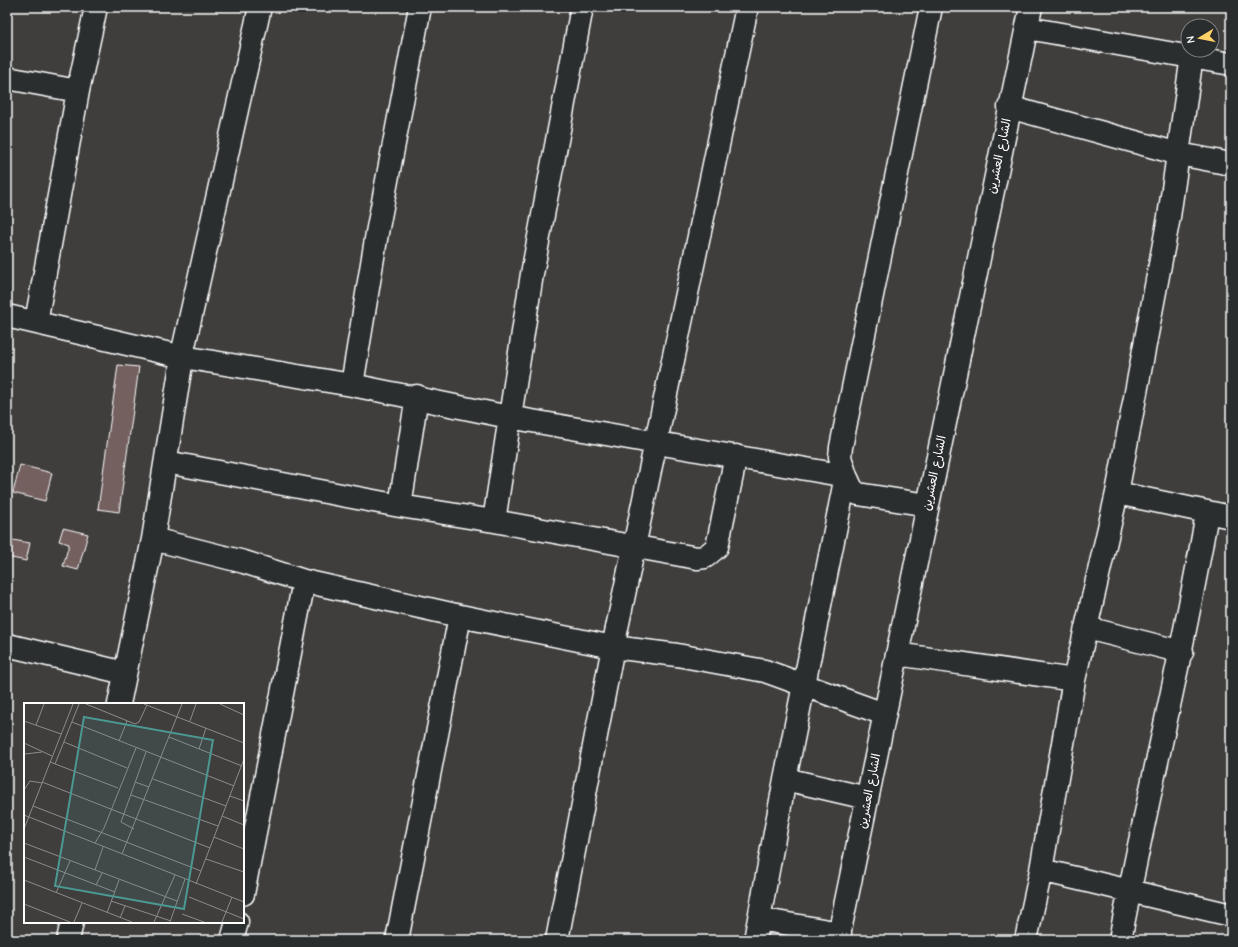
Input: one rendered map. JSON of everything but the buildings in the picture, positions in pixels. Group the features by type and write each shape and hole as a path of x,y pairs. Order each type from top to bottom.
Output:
{"street":[{"path":"36,322 78,91 96,7"},
{"path":"119,703 153,540 183,357 260,7"},
{"path":"352,385 377,233 420,7"},
{"path":"494,521 532,274 582,7"},
{"path":"557,940 613,647 747,7"},
{"path":"928,505 858,494 852,489 840,457 931,7"},
{"path":"1029,17 1180,53"},
{"name":"الشارع العشرين","path":"839,936 1009,107 1029,17"},
{"path":"1026,940 1041,870 1074,680 1118,494 1180,154 1192,58"},
{"path":"1202,58 1231,64"},
{"path":"7,78 78,91"},
{"path":"1009,107 1180,154 1231,164"},
{"path":"7,316 183,357 417,396 509,416 846,476"},
{"path":"400,506 417,396"},
{"path":"166,462 400,506 494,521 697,558 705,557 717,547 736,456"},
{"path":"839,936 757,930 785,779 846,476"},
{"path":"1118,494 1231,517"},
{"path":"1120,940 1141,831 1182,652 1207,513"},
{"path":"153,540 244,562 304,581 460,616 613,647 677,655 765,671 884,714"},
{"path":"244,890 304,581"},
{"path":"398,940 460,616"},
{"path":"1087,628 1182,652"},
{"path":"7,645 125,673"},
{"path":"897,654 1074,680"},
{"path":"785,779 867,798"},
{"path":"1041,870 1231,915"},
{"path":"68,940 72,923"},
{"path":"232,940 236,923"}]}
